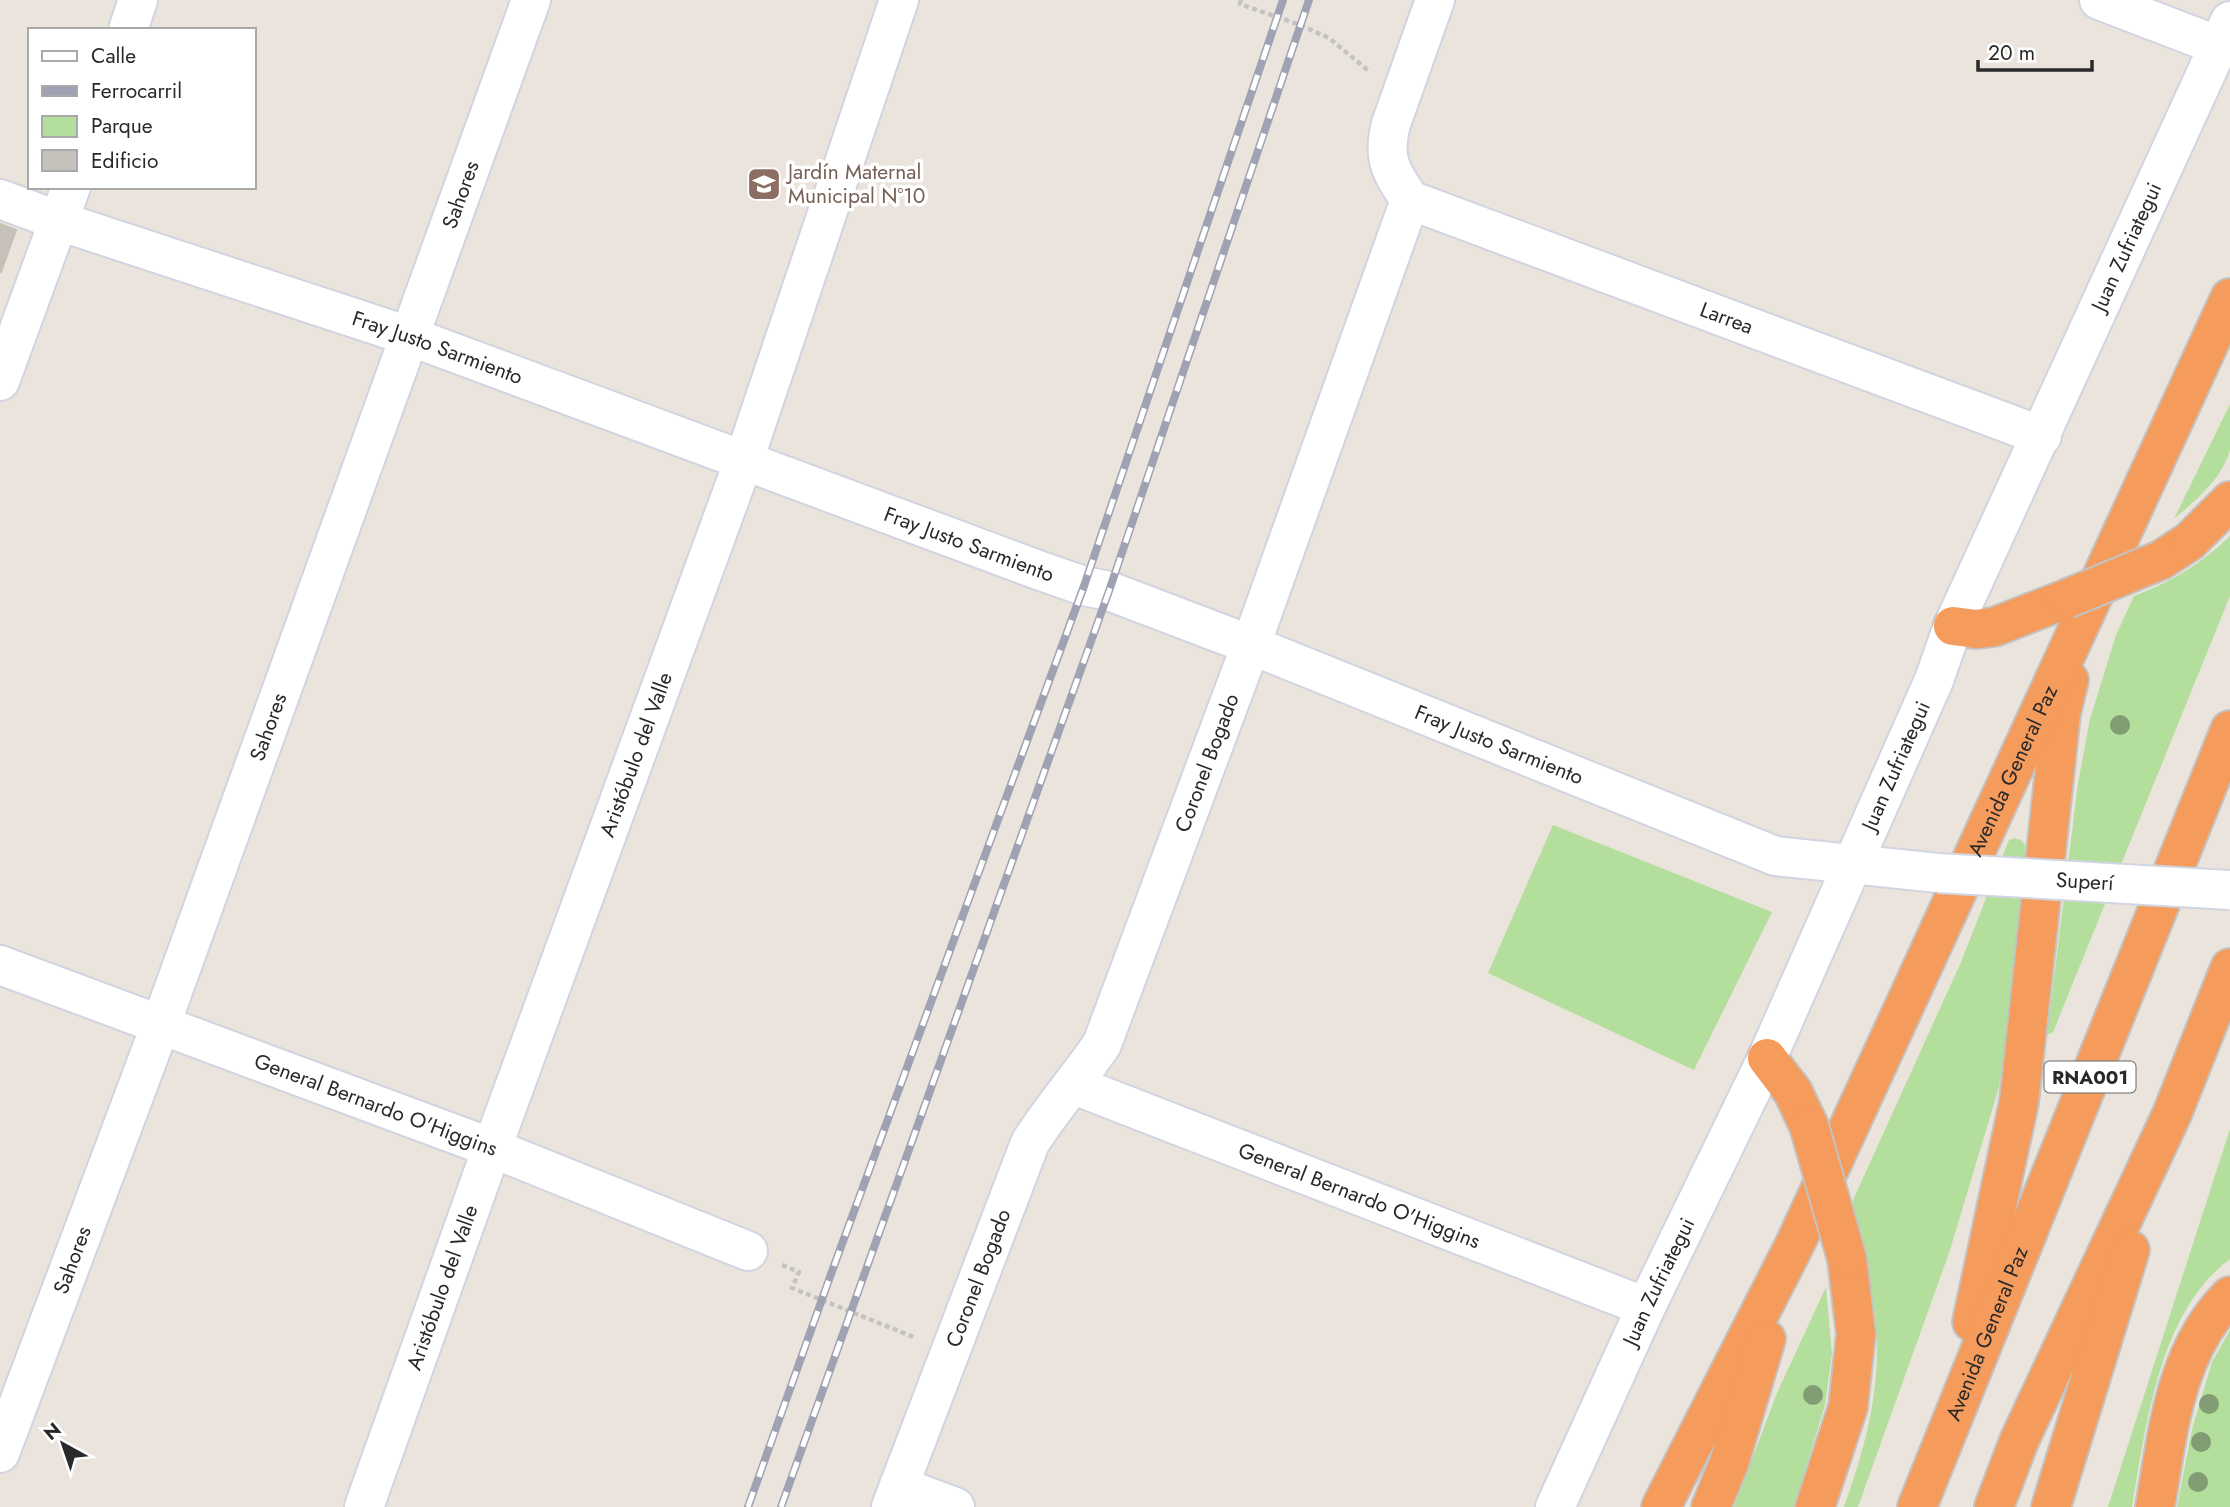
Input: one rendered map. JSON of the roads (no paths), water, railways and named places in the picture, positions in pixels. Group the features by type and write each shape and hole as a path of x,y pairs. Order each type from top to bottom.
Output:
{"highway":[{"name":"Avenida General Paz","path":"1795,1244 2077,603 2230,298"},
{"path":"1954,626 1976,629 1994,627 2077,603 2161,560 2190,541 2230,501"},
{"path":"1950,1424 2019,1102 2061,713 2077,603"},
{"name":"Avenida General Paz","path":"1917,1507 2230,730"},
{"path":"1994,1507 2019,1441 2172,1114 2230,968"},
{"path":"1767,1058 1793,1092 1808,1126 1847,1259 1856,1334 1848,1406 1815,1507"},
{"path":"2051,1507 2172,1114"},
{"path":"1661,1507 1795,1244"},
{"path":"1711,1507 1729,1463 1795,1244"},
{"path":"2155,1507 2171,1414 2187,1359 2216,1310 2230,1296"}],"street":[{"path":"129,28 138,0"},
{"name":"Sahores","path":"0,1453 161,1024 531,0"},
{"name":"Aristóbulo del Valle","path":"364,1507 492,1148 744,460 899,0"},
{"path":"1410,200 1391,171 1386,145 1400,97 1435,0"},
{"path":"2099,0 2224,33"},
{"name":"Juan Zufriategui","path":"1555,1507 1646,1307 1767,1058 1934,680 1954,626 2224,33"},
{"name":"Fray Justo Sarmiento","path":"0,199 65,204 409,336 1038,570 1084,586 1109,591 1251,645 1775,856 1938,873"},
{"name":"Larrea","path":"1410,200 2042,436"},
{"name":"Coronel Bogado","path":"895,1496 1030,1143 1052,1108 1074,1085 1102,1044 1251,645 1410,200"},
{"path":"0,381 65,204"},
{"name":"Superí","path":"1938,873 2230,890"},
{"name":"General Bernardo O'Higgins","path":"0,965 492,1148 748,1251"},
{"name":"General Bernardo O'Higgins","path":"1074,1085 1646,1307"},
{"path":"895,1496 955,1507"}],"railway":[{"path":"748,1507 1084,586 1283,0"},
{"path":"781,1507 1109,591 1309,0"}],"place":[{"name":"Jardín Maternal Municipal N°10","path":"764,184"}]}
